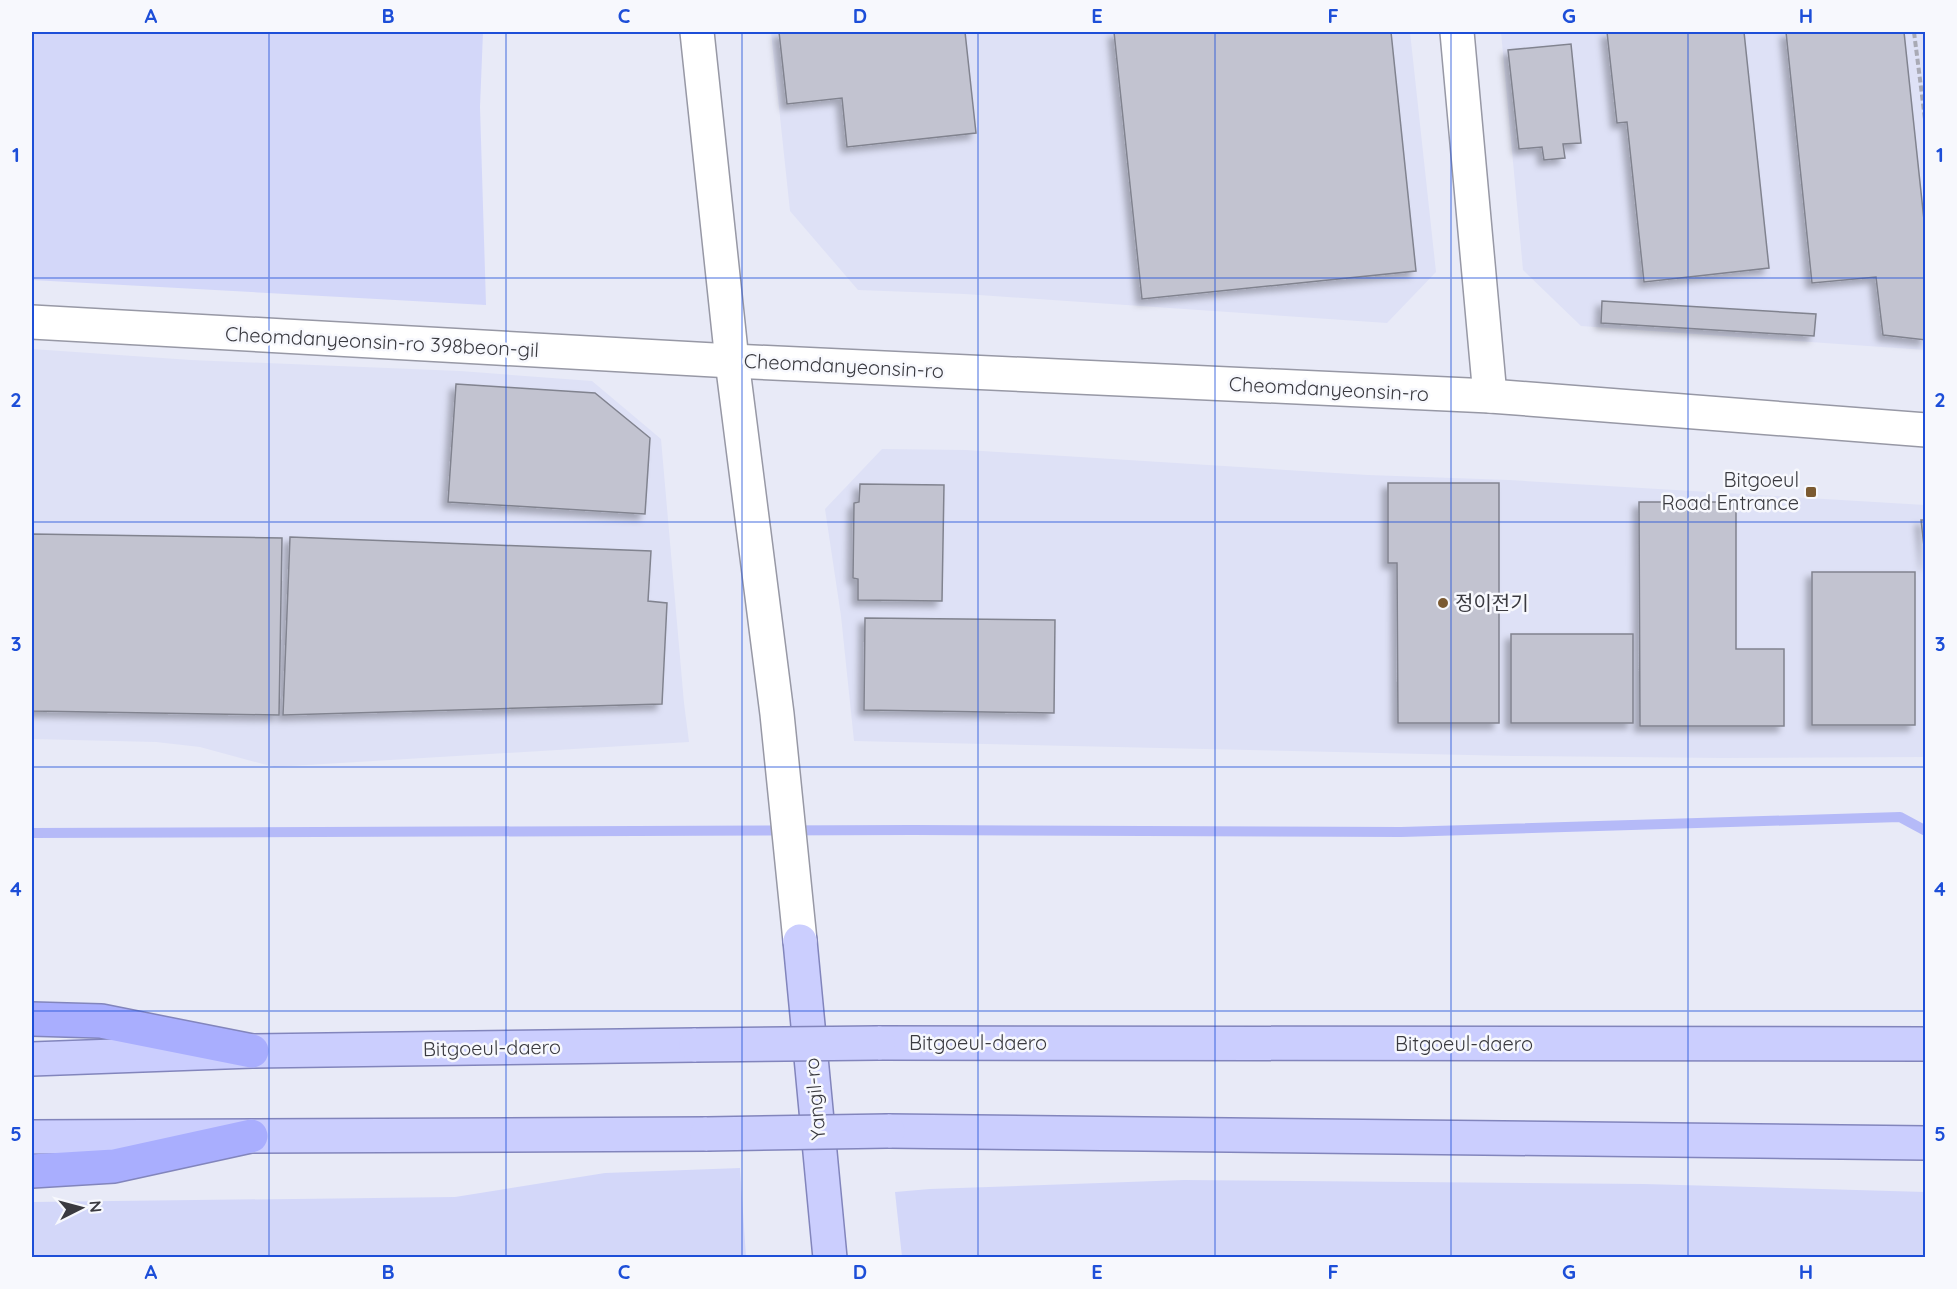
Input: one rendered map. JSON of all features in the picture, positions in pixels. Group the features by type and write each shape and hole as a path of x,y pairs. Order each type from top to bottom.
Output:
{"highway":[{"path":"32,1019 101,1021 252,1051"},
{"path":"32,1171 114,1166 251,1136"}],"main road":[{"name":"Yangil-ro","path":"800,941 830,1257"},
{"name":"Bitgoeul-daero","path":"32,1059 252,1051 878,1043 1926,1044"},
{"path":"32,1137 888,1131 1926,1143"}],"street":[{"name":"Cheomdanyeonsin-ro","path":"697,32 732,361 777,714 800,941"},
{"path":"1457,32 1490,396"},
{"name":"Cheomdanyeonsin-ro 398beon-gil","path":"32,322 732,361"},
{"name":"Cheomdanyeonsin-ro","path":"732,361 1490,396 1926,430"}],"path":[{"path":"1914,32 1926,127"}],"shaded area":[{"path":"32,32 483,32 480,107 486,305 32,280"},
{"path":"771,32 1410,32 1436,272 1387,323 965,294 858,290 790,211"},
{"path":"1501,32 1925,32 1925,350 1581,326 1523,270"},
{"path":"32,349 191,360 460,371 592,381 661,439 689,742 274,767 200,747 156,742 32,739"},
{"path":"882,449 966,450 1368,475 1509,480 1925,505 1925,757 1513,756 854,741 841,616 825,509"},
{"path":"740,1168 746,1257 32,1257 32,1202 455,1197 605,1173"},
{"path":"1184,1180 1644,1184 1925,1192 1925,1257 902,1257 895,1192"}],"building":[{"path":"779,32 965,32 976,133 847,147 842,98 787,104"},
{"path":"1114,32 1391,32 1416,271 1142,299"},
{"path":"1607,32 1744,32 1769,268 1644,282 1627,122 1617,123"},
{"path":"1786,32 1904,32 1926,239 1926,340 1883,335 1876,277 1812,283"},
{"path":"1571,44 1581,143 1563,144 1565,158 1544,160 1542,147 1519,149 1508,50"},
{"path":"1602,301 1816,314 1814,336 1601,323"},
{"path":"456,384 595,393 650,438 645,514 448,502"},
{"path":"1388,483 1499,483 1499,723 1398,723 1397,563 1388,563"},
{"path":"860,484 944,485 942,601 858,600 858,579 853,578 854,503 859,502"},
{"path":"1639,502 1736,502 1736,649 1784,649 1784,726 1640,726"},
{"path":"1921,520 1926,520 1926,565"},
{"path":"32,534 282,538 279,715 32,711"},
{"path":"290,537 651,551 648,601 667,603 662,704 283,715"},
{"path":"1812,572 1915,572 1915,725 1812,725"},
{"path":"865,618 1055,620 1054,713 864,710"},
{"path":"1511,634 1633,634 1633,723 1511,723"}],"waterway":[{"path":"32,833 913,830 1401,832 1900,817 1926,831"}],"place":[{"name":"Bitgoeul Road Entrance","path":"1811,492"},
{"name":"정이전기","path":"1443,603"}]}
